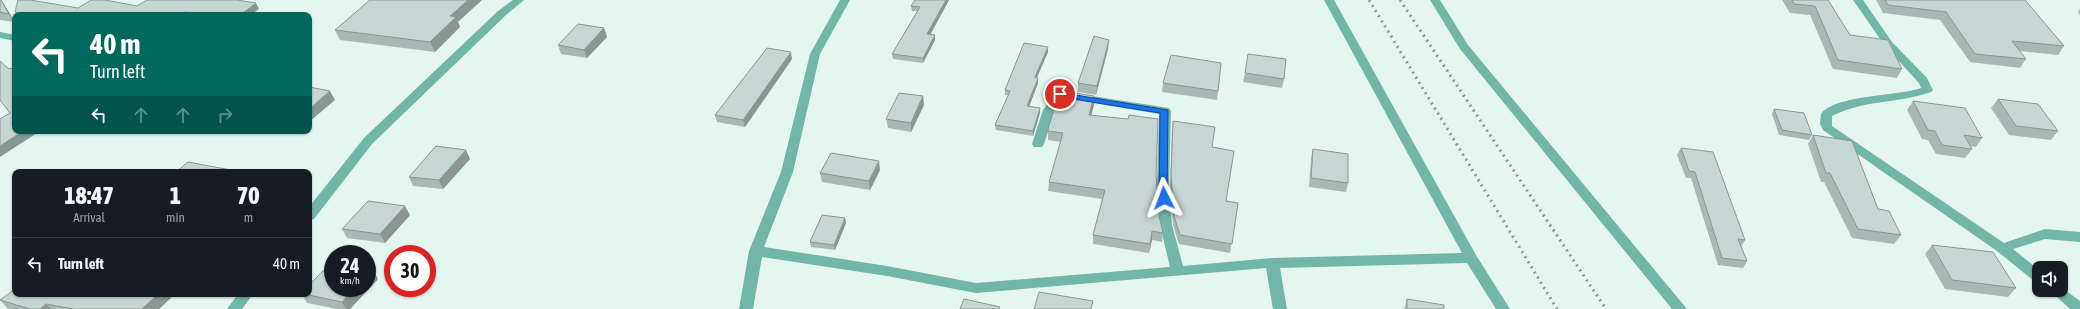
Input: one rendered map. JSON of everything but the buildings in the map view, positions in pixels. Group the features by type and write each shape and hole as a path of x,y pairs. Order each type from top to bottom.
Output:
{"street":[{"path":"312,212 368,141 502,13 519,0"},
{"path":"746,309 756,251 786,172 815,54 845,0"},
{"path":"1329,0 1471,258 1503,309"},
{"path":"1435,0 1464,47 1680,309"},
{"path":"1858,0 1872,22 1909,67 1925,82 1927,90 1903,96 1871,99 1840,107 1827,114 1825,122 1826,127 1831,132 2002,248 2032,272"},
{"path":"0,35 12,37"},
{"path":"1038,144 1049,110 1060,94 1165,112 1163,184 1166,225 1178,271"},
{"path":"2002,248 2045,234 2080,237"},
{"path":"756,251 888,271 976,288 1272,263 1471,258"},
{"path":"1272,263 1280,309"},
{"path":"234,309 244,297"},
{"path":"2065,297 2080,309"}],"railway":[{"path":"1369,0 1557,309"},
{"path":"1400,0 1606,309"}],"route":[{"path":"1060,94 1165,112 1163,152 1164,198"}]}
